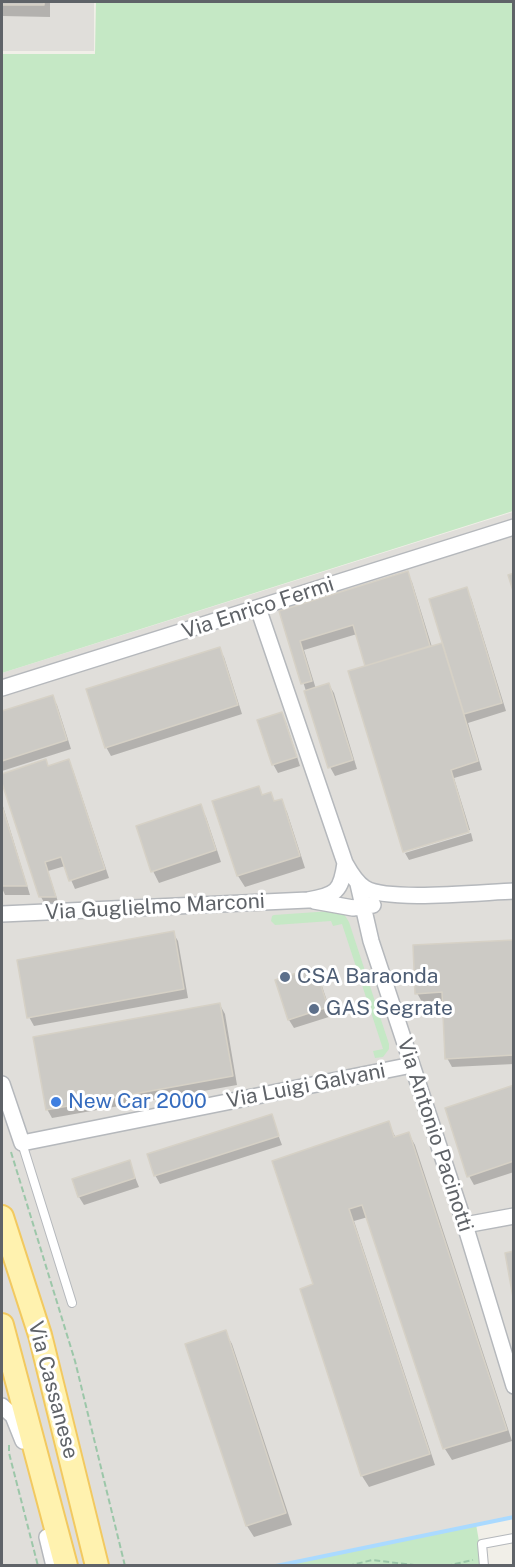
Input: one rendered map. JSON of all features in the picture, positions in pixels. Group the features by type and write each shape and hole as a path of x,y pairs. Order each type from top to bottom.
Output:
{"main road":[{"name":"Via Cassanese","path":"2,1217 40,1335 97,1566"},
{"name":"Via Cassanese","path":"2,1325 66,1566"}],"street":[{"name":"Via Enrico Fermi","path":"2,688 513,527"},
{"path":"258,608 345,863 358,884"},
{"name":"Via Guglielmo Marconi","path":"2,914 308,900 328,897 338,889 345,863"},
{"name":"Via Guglielmo Marconi","path":"358,884 378,894 400,896 513,891"},
{"name":"Via Antonio Pacinotti","path":"358,884 371,941 465,1226 513,1386"},
{"name":"Via Guglielmo Marconi","path":"308,900 363,908 400,896"},
{"name":"Via Luigi Galvani","path":"16,1143 412,1065"},
{"path":"2,1084 16,1143"},
{"path":"465,1226 513,1216"},
{"path":"7,1411 21,1432 54,1566"}],"lane":[{"path":"16,1143 72,1304"},
{"path":"483,1562 482,1544 513,1538"}],"path":[{"path":"16,1143 75,1361 125,1566"},
{"path":"7,1411 9,1453 38,1566"},
{"path":"348,1566 372,1560 422,1566"},
{"path":"446,1566 483,1562"}],"shaded area":[{"path":"2,2 94,2 94,51 2,51"},
{"path":"513,512 513,1516 276,1565 2,1565 2,673"}],"green space":[{"path":"96,2 513,2 513,511 2,673 2,54 95,54"},
{"path":"331,911 344,914 349,922 389,1044 389,1049 383,1057 375,1058 373,1051 383,1049 342,924 333,926 331,921 275,925 271,921 274,915"},
{"path":"476,1524 483,1565 276,1566"}],"building":[{"path":"2,2 44,2 44,5 2,5"},
{"path":"408,571 430,646 365,666 353,625 300,641 312,681 301,684 279,611"},
{"path":"514,573 514,594 508,575"},
{"path":"467,587 502,703 464,714 429,599"},
{"path":"442,643 478,761 451,770 469,832 403,852 348,671"},
{"path":"220,647 238,705 105,748 86,689"},
{"path":"329,683 353,760 328,768 304,691"},
{"path":"53,695 67,740 2,761 2,711"},
{"path":"282,712 297,757 272,765 257,720"},
{"path":"46,759 48,766 69,759 105,869 69,881 61,857 45,862 56,897 39,897 2,783 2,774"},
{"path":"259,786 262,795 271,792 274,801 282,799 300,856 237,876 212,801"},
{"path":"201,804 216,850 151,872 136,826"},
{"path":"2,806 27,886 2,886"},
{"path":"174,931 184,989 27,1018 17,960"},
{"path":"514,940 514,1055 445,1059 442,992 415,994 413,945"},
{"path":"315,967 328,1007 288,1020 275,980"},
{"path":"220,1003 233,1076 46,1110 33,1037"},
{"path":"514,1085 514,1161 467,1177 445,1108"},
{"path":"272,1114 279,1136 154,1176 147,1154"},
{"path":"389,1121 394,1137 409,1132 507,1430 443,1449 362,1205 349,1209 430,1454 361,1476 300,1289 313,1284 272,1161"},
{"path":"130,1160 135,1178 78,1197 72,1179"},
{"path":"514,1251 514,1303 505,1253"},
{"path":"226,1330 286,1513 246,1526 185,1344"}],"waterway":[{"path":"276,1566 514,1517"}],"place":[{"name":"CSA Baraonda","path":"285,977"},
{"name":"GAS Segrate","path":"314,1009"},
{"name":"New Car 2000","path":"56,1102"}]}
